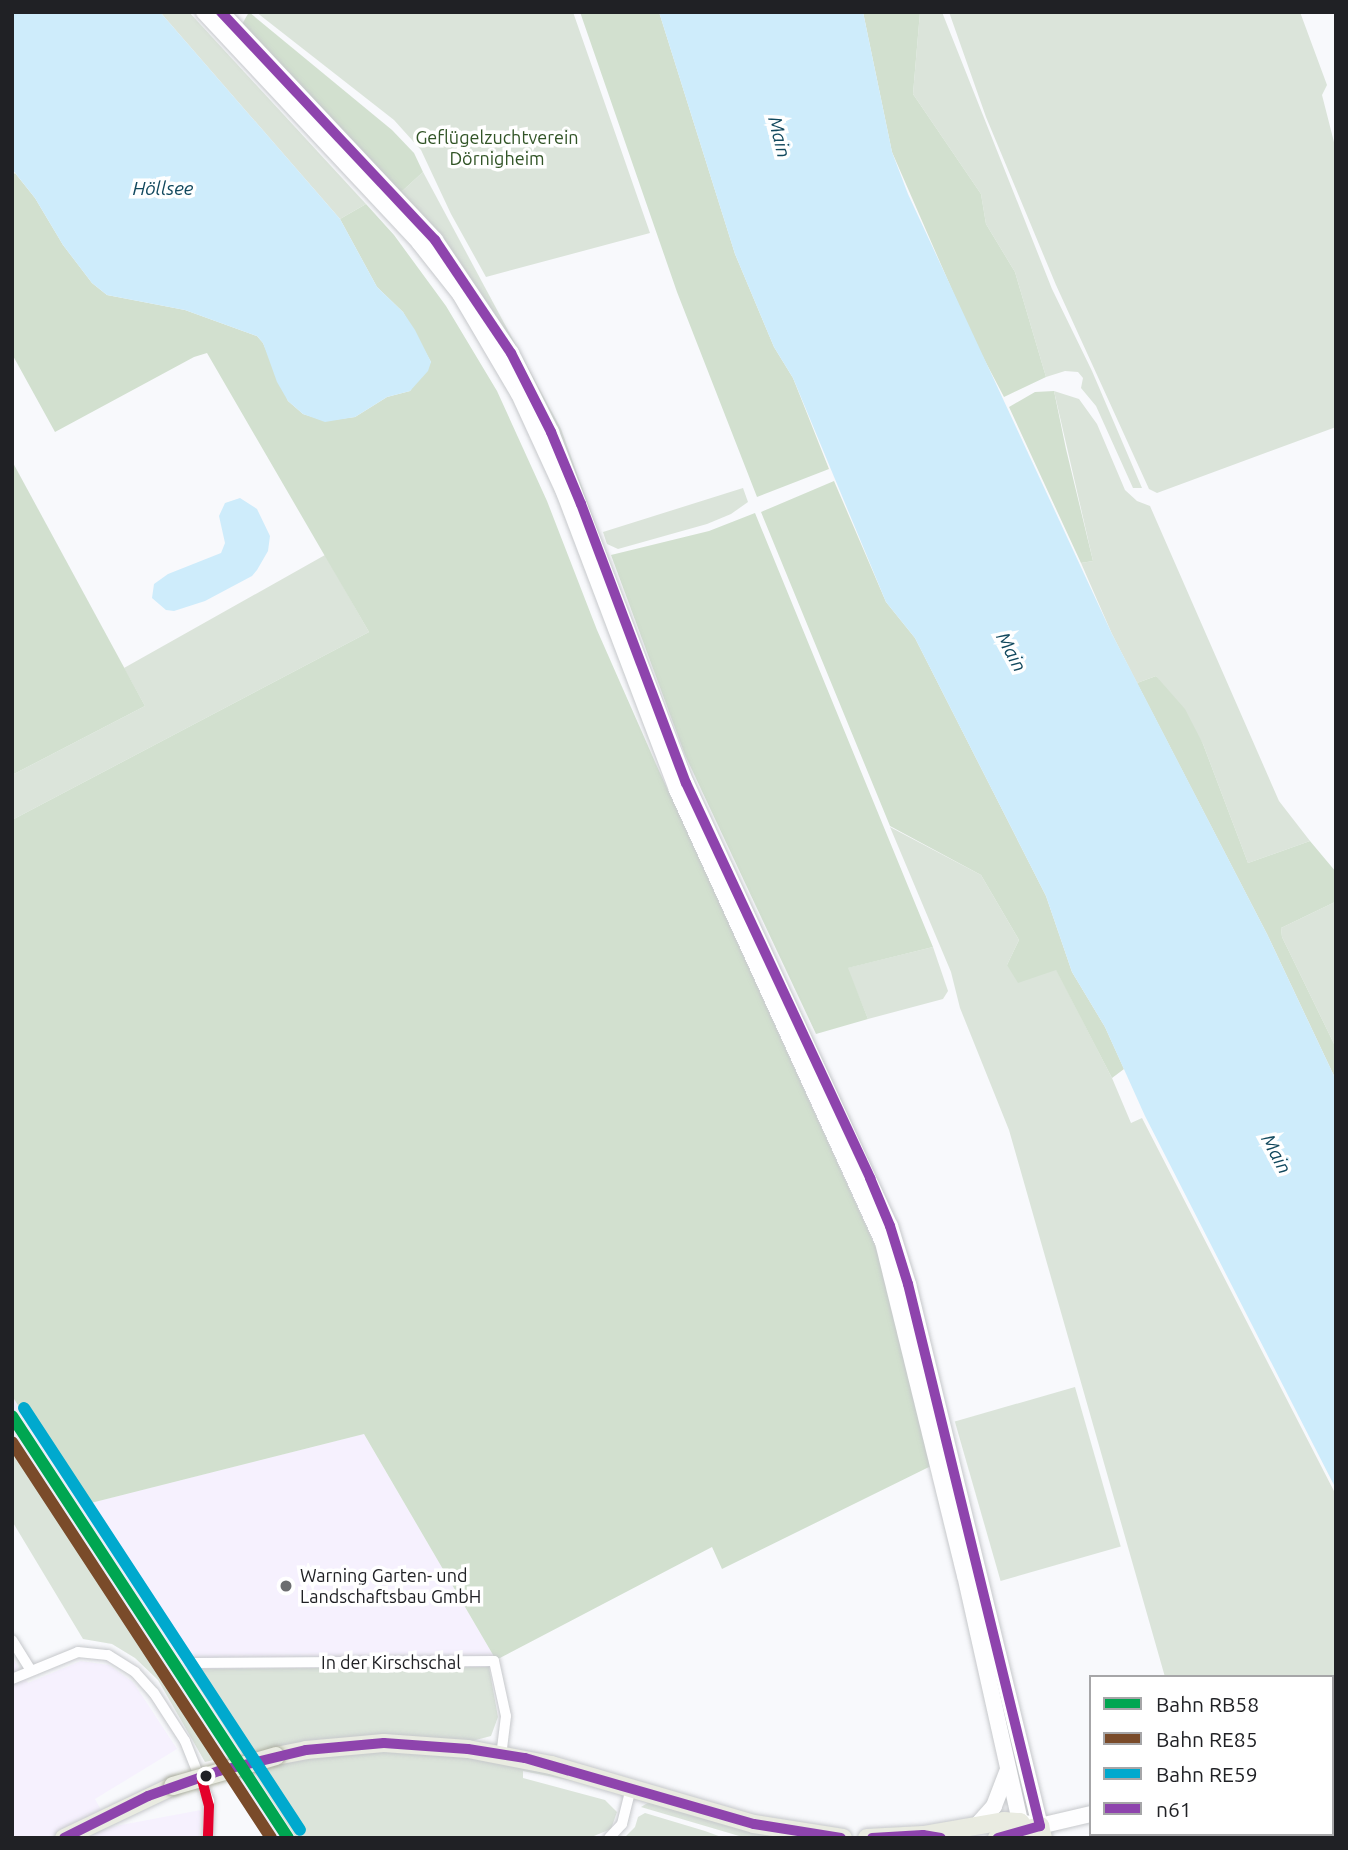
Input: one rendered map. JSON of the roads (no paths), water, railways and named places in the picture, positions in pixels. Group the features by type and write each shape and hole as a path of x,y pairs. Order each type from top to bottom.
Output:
{"main road":[{"path":"204,12 432,257 488,338 540,436 564,492 677,790 883,1242 965,1575 1008,1770 1032,1831"},
{"path":"221,12 435,240 511,353 551,432 686,783 890,1226 908,1284 1032,1831"},
{"path":"64,1838 173,1786 276,1756 306,1750 384,1743 432,1745 501,1754 754,1824 843,1838"},
{"path":"978,1824 994,1806 1008,1770"},
{"path":"997,1838 1089,1815"},
{"path":"867,1838 923,1835 978,1824 1032,1831"},
{"path":"923,1835 943,1838"}],"street":[{"path":"12,1640 31,1670"},
{"path":"12,1679 69,1654 89,1651 116,1659 135,1672 154,1693 185,1741 209,1806 208,1838"},
{"name":"In der Kirschschal","path":"193,1663 494,1661 506,1716 501,1754"},
{"path":"609,1838 622,1824 631,1789"}],"water":[{"name":"Höllsee","path":"12,12 160,12 340,219 377,287 403,312 415,330 431,362 428,371 410,391 387,397 355,417 325,422 303,414 288,401 277,382 263,343 257,336 185,310 107,295 92,283 63,245 35,198 12,169"},
{"name":"Main","path":"659,12 863,12 892,152 908,194 1112,634 1267,934 1336,1080 1336,1489 1145,1116 1105,1027 1072,972 1046,896 915,638 886,602 793,378 774,347 735,254"},
{"path":"240,498 257,509 270,536 268,551 257,570 252,576 205,601 174,611 166,610 152,598 154,584 168,574 221,553 225,543 219,516 225,503"}],"rail line":[{"name":"RE59","path":"24,1408 300,1830"},
{"name":"RB58","path":"12,1416 288,1838"},
{"name":"RE85","path":"12,1442 271,1838"}],"place":[{"name":"Warning Garten- und Landschaftsbau GmbH","path":"286,1586"}],"park label":[{"name":"Geflügelzuchtverein Dörnigheim","path":"497,148"}]}
